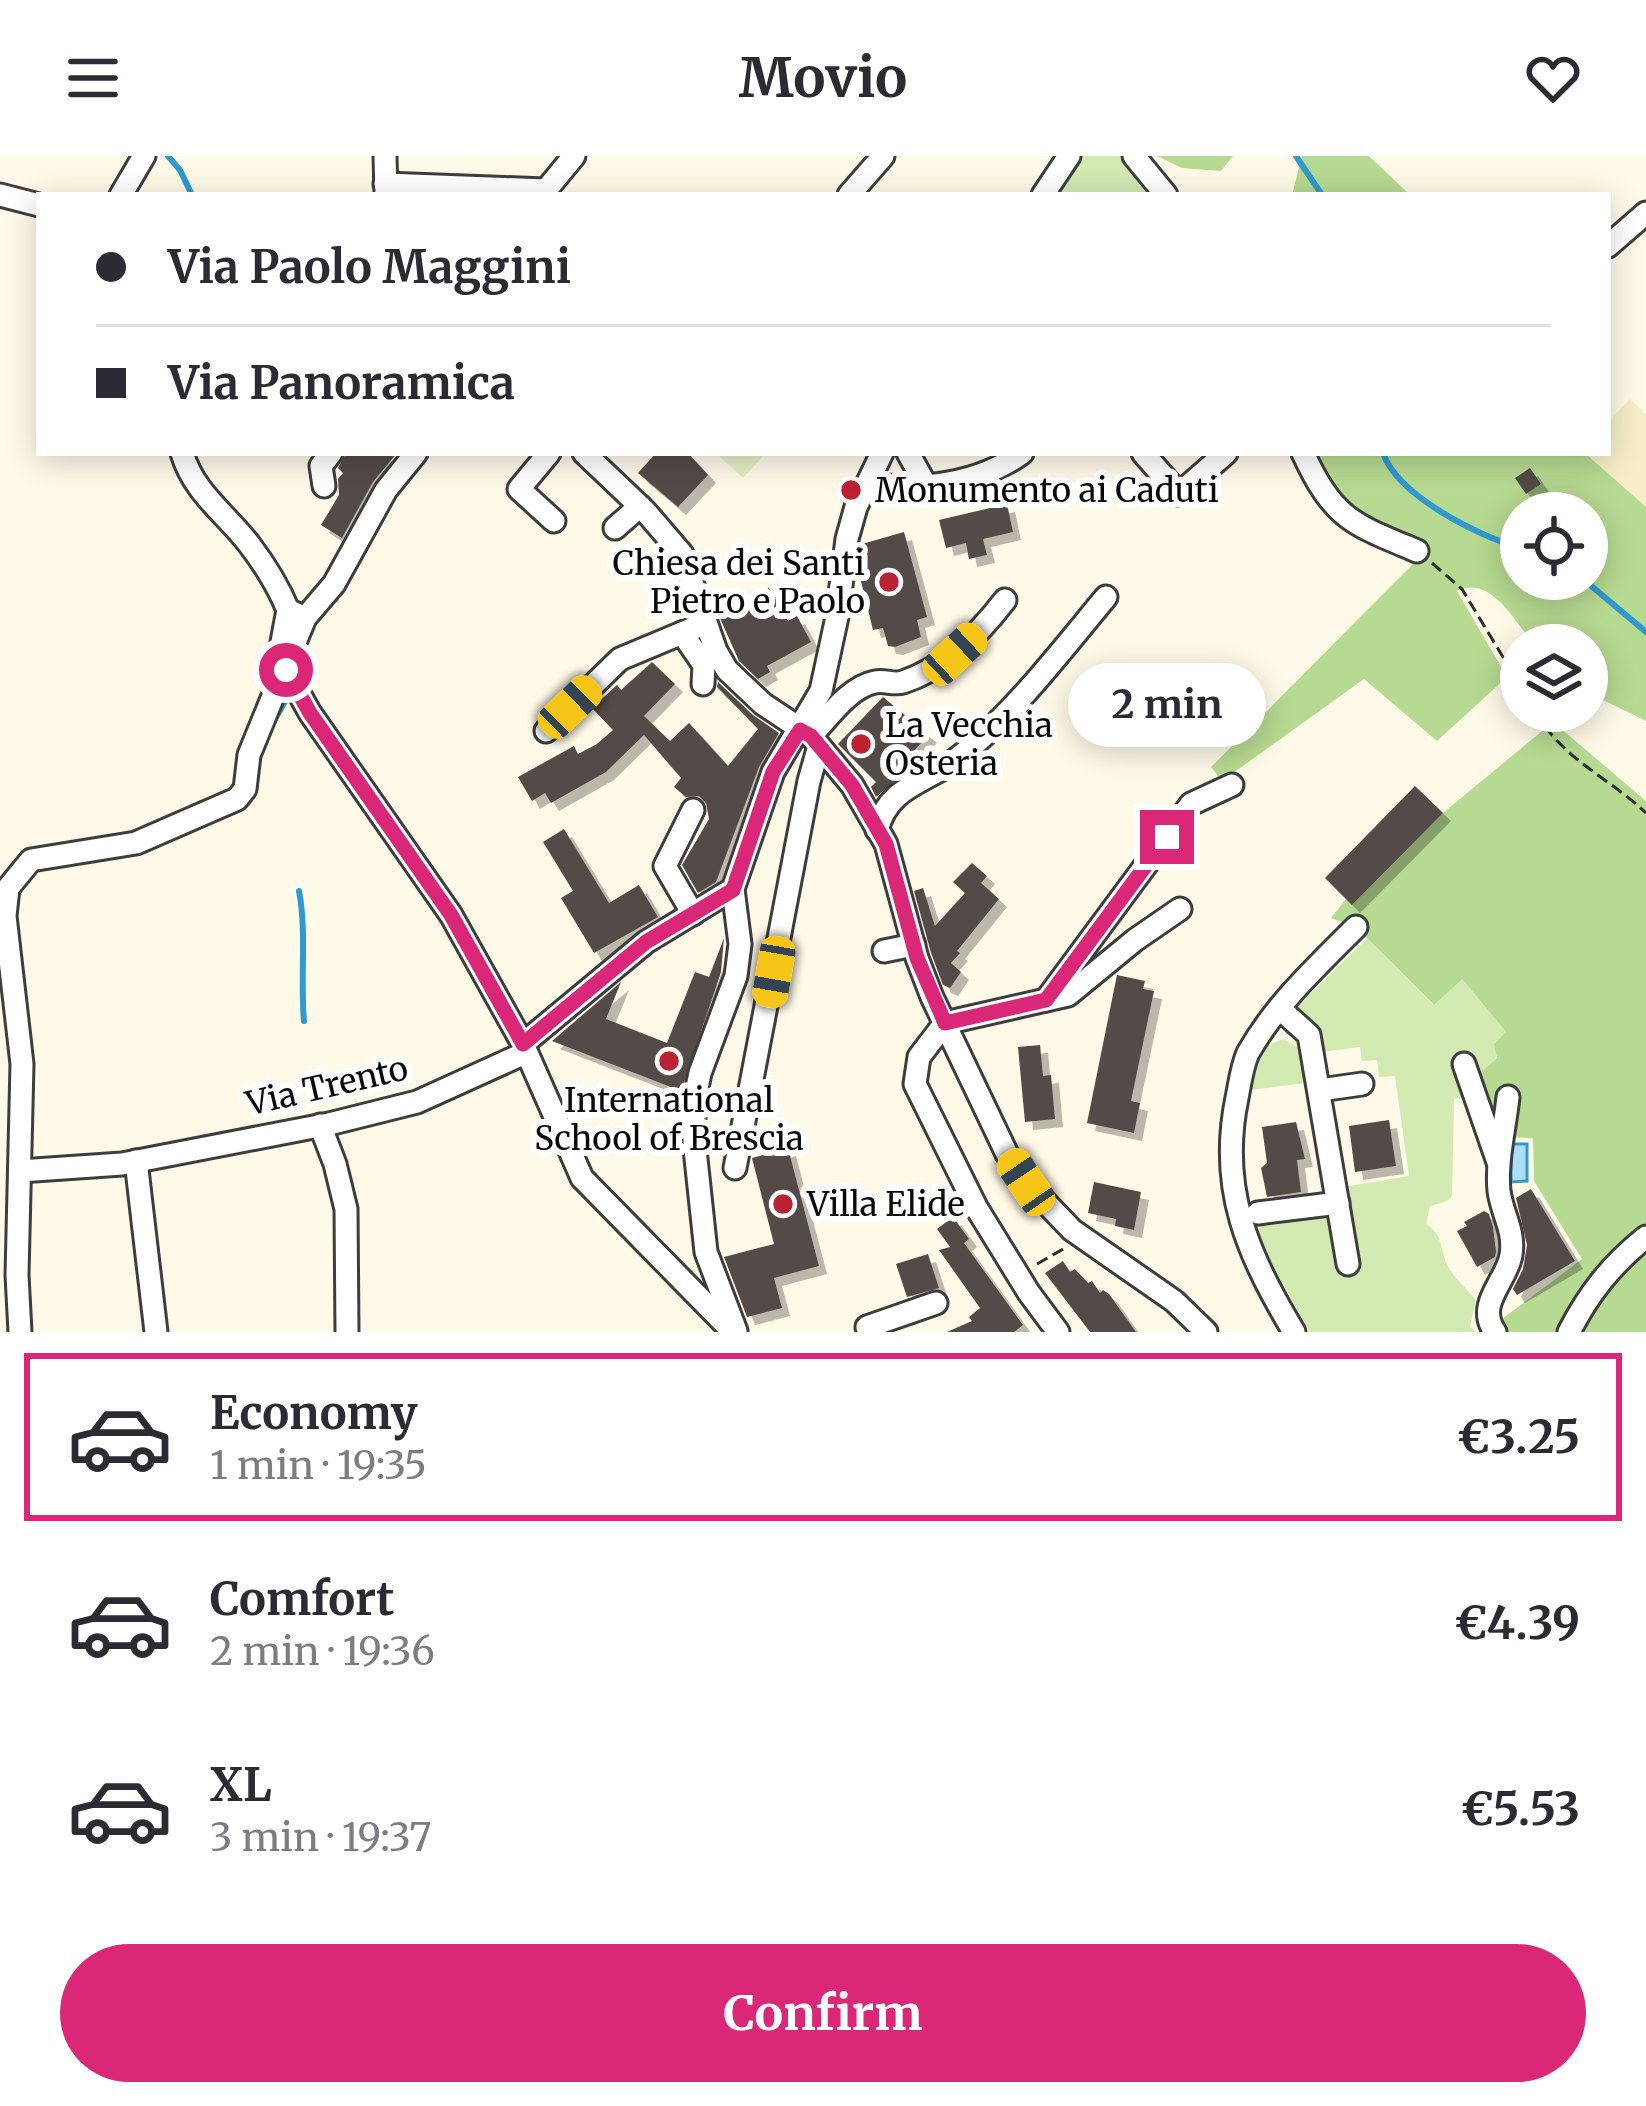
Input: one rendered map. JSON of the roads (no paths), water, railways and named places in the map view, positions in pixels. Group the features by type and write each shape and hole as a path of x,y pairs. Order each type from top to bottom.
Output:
{"street":[{"path":"123,192 144,156"},
{"path":"386,156 386,190 527,192 546,190 574,156"},
{"path":"851,192 883,156"},
{"path":"1045,192 1070,156"},
{"path":"1134,156 1164,192"},
{"path":"0,195 36,205"},
{"path":"1611,243 1646,213"},
{"path":"183,456 188,474 214,509 247,541 296,614"},
{"path":"324,486 321,466 329,456"},
{"path":"20,1332 13,1182 20,1029 3,936 8,888 31,860 136,843 168,833 237,799 245,789 249,755 280,679 296,614 334,584 386,490 414,456"},
{"path":"546,456 519,489 554,521"},
{"path":"596,456 682,554 728,670 810,738 852,785 886,844 914,945 945,1023 1007,1154 1026,1182 1072,1231 1174,1301 1206,1332"},
{"path":"736,1168 810,738 837,617 847,539 881,456"},
{"path":"910,456 927,487"},
{"path":"867,484 927,487 998,471 1018,456"},
{"path":"1146,456 1179,494 1223,456"},
{"path":"1304,456 1318,486 1351,524 1417,551"},
{"path":"615,528 640,506"},
{"path":"877,830 892,797 966,752 1028,690 1106,597"},
{"path":"735,1332 701,1240 693,1167 694,1102 736,976 740,944 733,890 773,772 856,692 875,682 900,684 955,654 1005,600"},
{"path":"546,731 620,659 706,623"},
{"path":"682,633 704,664 703,684"},
{"path":"280,679 310,713 451,915 524,1048 582,1178 735,1332"},
{"path":"1046,1000 1191,804 1232,785"},
{"path":"693,810 664,866 693,914"},
{"name":"Via Trento","path":"13,1182 320,1125 417,1102 524,1048 646,942 733,890"},
{"path":"1058,1332 976,1208 915,1084 919,1057 945,1023 1068,995 1180,909"},
{"path":"1294,1332 1242,1233 1232,1182 1231,1130 1246,1058 1279,1008 1356,927"},
{"path":"884,951 914,945"},
{"path":"1279,1008 1309,1034 1348,1264"},
{"path":"1464,1064 1500,1168"},
{"path":"1320,1090 1362,1084"},
{"path":"1495,1332 1488,1319 1491,1301 1511,1261 1513,1233 1498,1186 1508,1097"},
{"path":"320,1125 346,1208 347,1332"},
{"path":"136,1161 156,1332"},
{"path":"1258,1213 1338,1203"},
{"path":"1569,1332 1604,1275 1646,1237"},
{"path":"1474,1273 1491,1301"},
{"path":"869,1332 867,1327 937,1303"}],"water":[{"path":"1511,1144 1527,1144 1527,1181 1511,1182"}],"waterway":[{"path":"168,156 191,192"},
{"path":"1296,156 1320,192"},
{"path":"1384,456 1391,469 1422,499 1500,540"},
{"path":"1608,600 1646,632"},
{"path":"272,724 290,693"},
{"path":"299,891 304,1021"}],"place":[{"name":"Monumento ai Caduti","path":"851,490"},
{"name":"Chiesa dei Santi Pietro e Paolo","path":"889,582"},
{"name":"La Vecchia Osteria","path":"861,744"},
{"name":"International School of Brescia","path":"669,1061"},
{"name":"Villa Elide","path":"783,1204"}]}
